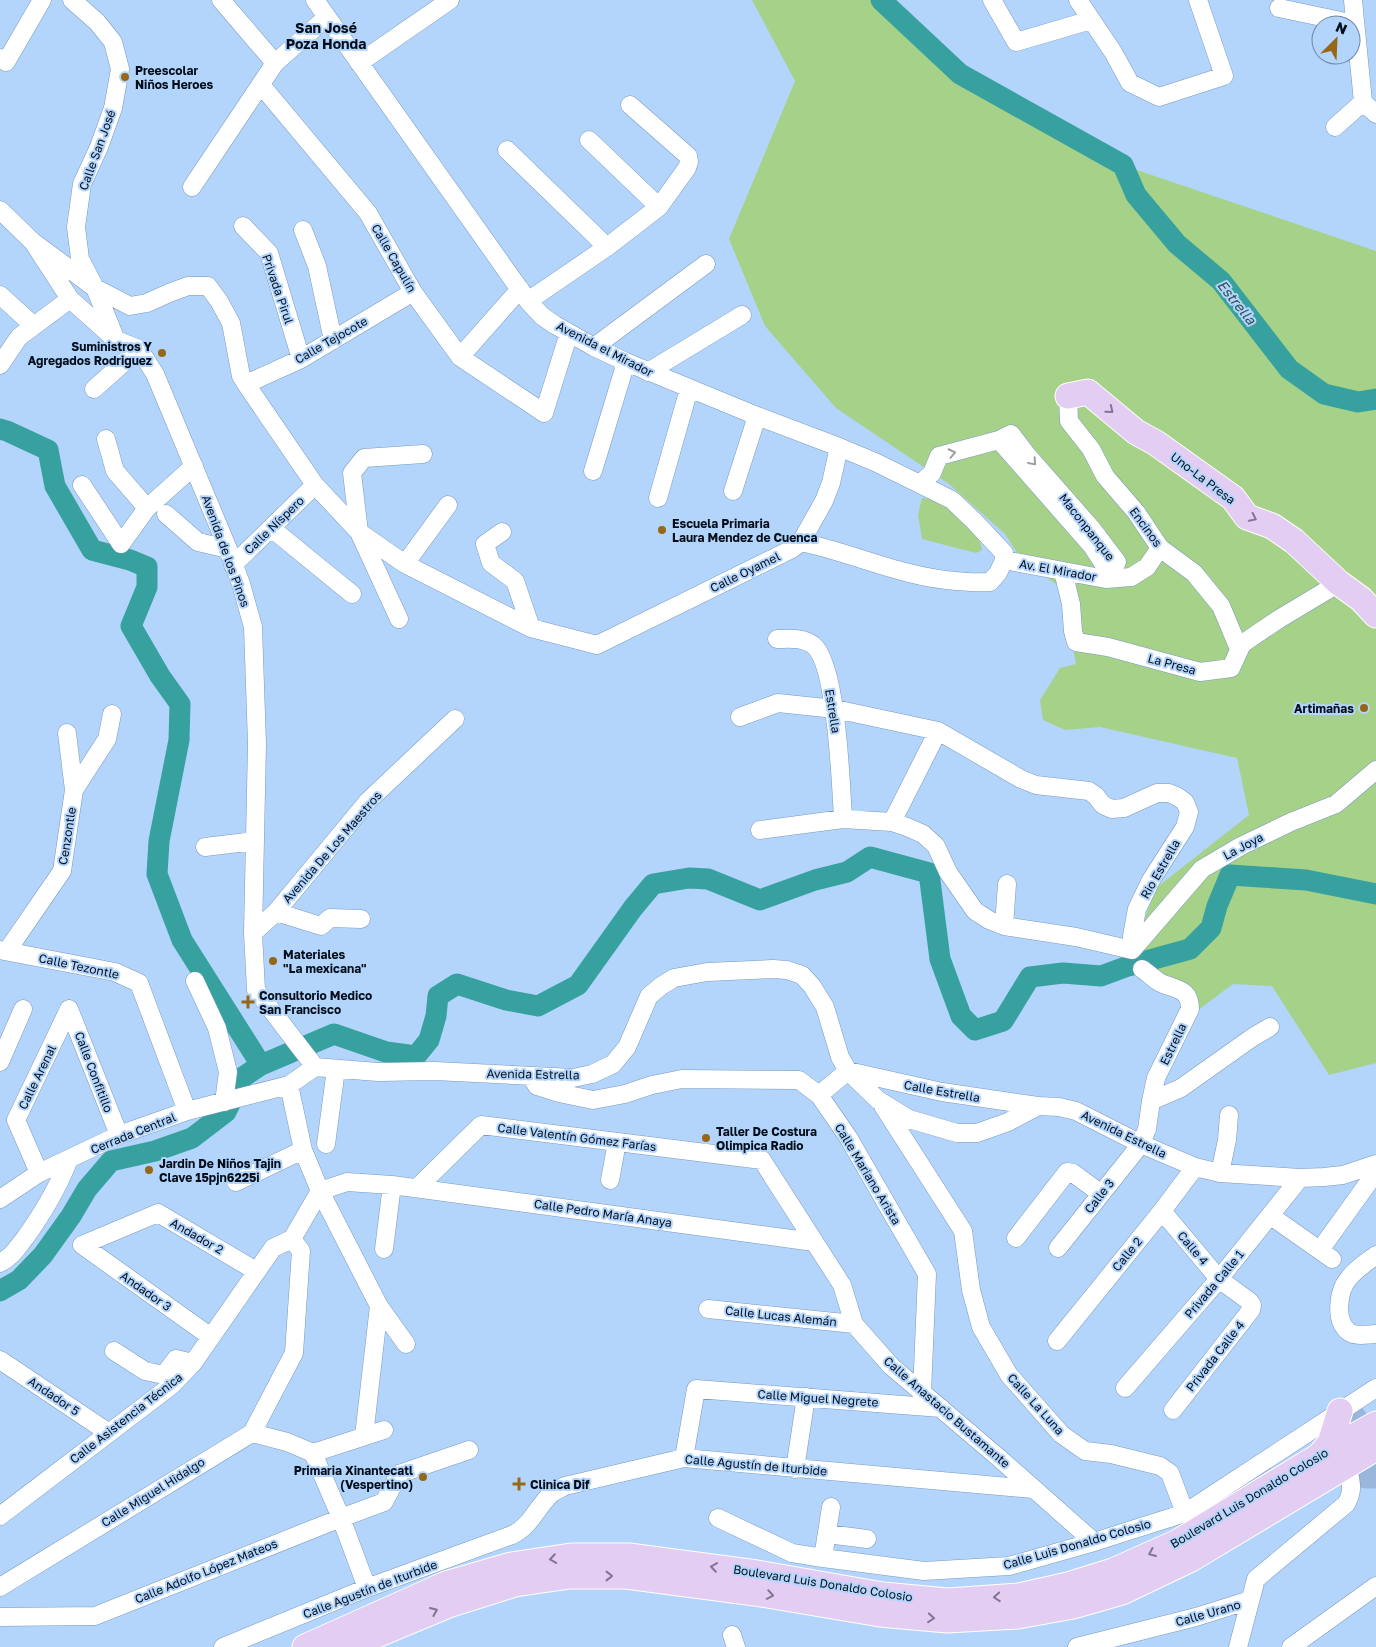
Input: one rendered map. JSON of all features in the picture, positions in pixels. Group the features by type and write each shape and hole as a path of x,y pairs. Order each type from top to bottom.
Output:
{"highway":[{"name":"Uno-La Presa","path":"1068,396 1088,392 1136,432 1156,443 1233,498 1247,516 1272,526 1294,541 1339,583 1361,599 1376,615"},
{"path":"1319,1456 1330,1443 1340,1411"},
{"name":"Boulevard Luis Donaldo Colosio","path":"305,1647 446,1584 511,1565 571,1556 629,1556 757,1573 883,1595 948,1601 1019,1596 1068,1585 1112,1571 1178,1542 1319,1456 1372,1415"},
{"name":"Boulevard Luis Donaldo Colosio","path":"348,1647 451,1604 514,1584 570,1576 626,1576 756,1593 880,1614 946,1620 1018,1616 1073,1606 1122,1592 1191,1559 1364,1458"}],"street":[{"path":"3,60 42,0"},
{"name":"Calle San José","path":"72,0 97,22 113,42 120,70 113,108 99,147 82,184 76,227 80,259 95,288 116,340"},
{"path":"220,0 275,63"},
{"name":"Avenida el Mirador","path":"316,0 524,295 542,316 594,346 648,372 839,447 952,500 998,545 1004,553 1004,560"},
{"path":"359,63 450,0"},
{"path":"992,0 1016,42 1091,20"},
{"path":"1078,0 1113,52 1130,84 1159,97 1224,76 1198,0"},
{"path":"1353,0 1355,15"},
{"path":"1279,8 1313,15"},
{"path":"192,187 275,63 327,17"},
{"path":"1361,52 1370,102 1376,114"},
{"name":"Calle Capulín","path":"261,85 368,213 413,292 460,357 544,412 570,333"},
{"path":"1335,126 1370,102"},
{"path":"460,357 524,295 607,247 659,207 688,168 688,156 630,105"},
{"path":"589,140 659,207"},
{"path":"507,150 607,247"},
{"path":"0,210 32,242 95,288 130,306 147,303 188,286 208,286 231,323 241,376 315,486 359,532 405,564 531,628"},
{"name":"Privada Pirul","path":"243,226 269,254 301,358"},
{"path":"303,230 317,266 333,340"},
{"path":"32,242 70,299 116,340 139,350 94,389"},
{"path":"594,346 706,264"},
{"name":"Calle Tejocote","path":"246,384 301,358 413,292"},
{"path":"0,295 34,326"},
{"path":"0,365 19,338 70,299"},
{"path":"648,372 742,315"},
{"name":"Avenida de los Pinos","path":"139,350 155,374 194,466 240,584 253,628 257,744 253,933 256,990 289,1035 315,1066"},
{"path":"593,471 626,362"},
{"path":"658,498 689,388"},
{"name":"Encinos","path":"1068,396 1069,421 1091,449 1105,476 1136,512 1160,548 1194,573 1221,606 1239,649"},
{"path":"733,491 757,416"},
{"name":"Maconpanque","path":"1011,434 1092,529 1117,562 1107,569 1092,546 999,440 1011,434"},
{"path":"106,439 115,471 147,508"},
{"path":"920,484 932,472 939,456 999,440"},
{"path":"839,447 831,483 824,501 801,542 825,547 900,571 953,581 990,582 998,573 1004,560"},
{"path":"399,620 359,532 352,473 364,458 422,454"},
{"path":"82,485 121,544 147,508 194,466"},
{"name":"Calle Níspero","path":"230,557 271,528 315,486"},
{"path":"405,564 448,505"},
{"path":"166,514 198,542 230,557"},
{"path":"271,528 352,594"},
{"path":"502,532 485,544 491,563 515,581 531,628"},
{"name":"Calle Oyamel","path":"531,628 597,645 792,549 801,542"},
{"name":"Av. El Mirador","path":"1004,560 1106,579 1131,577 1147,567 1160,548"},
{"name":"La Presa","path":"1063,571 1071,604 1073,631 1076,642 1108,647 1200,672 1231,668 1242,644 1279,618 1339,583"},
{"name":"Estrella","path":"777,639 801,639 814,645 822,657 835,709 843,819"},
{"name":"Rio Estrella","path":"740,717 778,704 835,709 938,731 1021,779 1036,785 1089,791 1103,805 1112,810 1124,808 1157,793 1169,793 1185,802 1189,812 1185,827 1151,880 1137,909 1132,936 1132,950"},
{"name":"Cenzontle","path":"4,950 62,871 74,790 107,739 112,714"},
{"name":"Avenida De Los Maestros","path":"253,933 276,912 368,801 454,719"},
{"path":"892,822 938,731"},
{"path":"68,733 74,790"},
{"name":"La Joya","path":"1132,950 1202,870 1241,846 1282,826 1336,804 1376,770"},
{"path":"760,830 843,819 892,822 923,834 936,846 948,872 975,911 989,920 1004,926 1076,937 1132,950"},
{"path":"205,848 255,841"},
{"path":"1004,926 1007,884"},
{"path":"276,912 321,926 330,918 361,918"},
{"name":"Calle Tezontle","path":"4,950 115,972 139,983 187,1111"},
{"name":"Estrella","path":"1140,1144 1147,1128 1156,1078 1190,1009 1190,1000 1185,993 1159,982 1142,969"},
{"name":"Avenida Estrella","path":"315,1066 378,1072 435,1071 573,1078 592,1074 612,1064 627,1047 649,996 674,978 707,972 788,970 802,975 812,986 825,1007 840,1057 848,1071 878,1100 909,1119 957,1134 976,1133 1008,1122 1038,1106 1059,1107 1076,1111 1140,1144 1196,1167 1220,1173 1324,1178 1343,1175 1376,1164"},
{"path":"195,981 217,1028 228,1072 225,1102"},
{"path":"0,1062 24,1010"},
{"name":"Calle Confitillo","path":"70,1010 119,1135"},
{"name":"Calle Arenal","path":"39,1173 16,1120 70,1010"},
{"path":"1151,1100 1181,1088 1270,1027"},
{"name":"Cerrada Central","path":"0,1199 39,1173 119,1135 187,1111 290,1085 315,1066"},
{"path":"326,1144 336,1069"},
{"path":"819,1095 848,1071"},
{"name":"Calle Estrella","path":"848,1071 942,1092 1038,1106"},
{"name":"Calle Mariano Arista","path":"531,1076 537,1086 593,1100 625,1094 652,1085 682,1079 799,1080 819,1095 848,1137 927,1274 922,1393"},
{"path":"290,1085 303,1150 320,1191 379,1306 406,1344"},
{"name":"Calle La Luna","path":"878,1100 963,1231 971,1290 981,1326 1009,1375 1061,1434 1085,1452 1111,1454 1160,1466 1170,1473 1185,1513"},
{"path":"1220,1173 1227,1140 1229,1115"},
{"name":"Calle Valentín Gómez Farías","path":"417,1188 481,1125 762,1160"},
{"path":"610,1180 617,1142"},
{"name":"Calle 3","path":"1058,1248 1140,1144"},
{"path":"236,1182 303,1150"},
{"path":"0,1263 9,1258 39,1219 54,1194 69,1159"},
{"name":"Calle Anastacio Bustamante","path":"762,1160 842,1285 854,1324 891,1366 1094,1542"},
{"name":"Calle 2","path":"1057,1341 1196,1167"},
{"path":"1016,1238 1067,1172 1073,1173 1100,1193"},
{"path":"1271,1216 1326,1254 1376,1172"},
{"name":"Privada Calle 1","path":"1125,1388 1219,1279 1300,1178"},
{"name":"Calle Pedro María Anaya","path":"320,1191 346,1182 392,1185 814,1242"},
{"path":"384,1248 392,1185"},
{"path":"320,1191 292,1239 300,1251 294,1354 252,1433 287,1442 313,1453 384,1430"},
{"name":"Calle 4","path":"1162,1211 1219,1279 1249,1301"},
{"name":"Andador 2","path":"82,1245 158,1213 256,1270"},
{"name":"Calle Asistencia Técnica","path":"0,1516 172,1385 193,1363 273,1248 292,1239"},
{"name":"Andador 3","path":"82,1245 211,1337"},
{"path":"1376,1255 1349,1277 1340,1296 1340,1316 1344,1326 1350,1332 1357,1335 1376,1334"},
{"name":"Privada Calle 4","path":"1173,1410 1251,1310 1252,1305 1249,1301"},
{"path":"364,1436 379,1306"},
{"name":"Calle Lucas Alemán","path":"708,1309 854,1324"},
{"path":"114,1351 145,1371 164,1375 176,1359 193,1363"},
{"name":"Andador 5","path":"0,1360 109,1433"},
{"name":"Calle Luis Donaldo Colosio","path":"718,1518 792,1553 924,1570 1009,1566 1094,1542 1185,1513 1376,1388"},
{"name":"Calle Miguel Negrete","path":"684,1458 696,1389 806,1396 941,1408"},
{"path":"795,1469 806,1396"},
{"name":"Calle Miguel Hidalgo","path":"0,1587 252,1433"},
{"name":"Calle Adolfo López Mateos","path":"0,1617 94,1616 384,1502 399,1474 469,1450"},
{"path":"313,1453 367,1588"},
{"name":"Calle Agustín de Iturbide","path":"223,1647 367,1588 520,1531 532,1520 552,1493 565,1486 684,1458 1033,1489"},
{"name":"Calle Urano","path":"1078,1647 1196,1617 1250,1600 1256,1579 1346,1504 1364,1458"},
{"path":"823,1558 831,1507"},
{"path":"827,1534 867,1538"},
{"path":"407,1574 417,1597"},
{"path":"1291,1647 1376,1586"},
{"path":"1238,1647 1250,1600"}],"green space":[{"path":"752,0 881,0 960,74 1122,165 1376,251 1376,1063 1329,1075 1272,986 1233,984 1194,1013 1186,989 1147,977 1136,943 1156,888 1249,815 1237,758 1100,727 1065,730 1043,720 1040,700 1060,668 1076,664 1062,588 1023,562 1005,534 949,484 836,408 765,326 729,239 795,81"},
{"path":"922,498 939,500 969,524 980,541 982,550 976,553 922,539 918,515"}],"waterway":[{"name":"Estrella","path":"881,0 960,74 1123,165 1136,195 1177,244 1221,281 1289,369 1324,394 1358,402 1376,399"},
{"path":"0,429 48,450 55,486 92,550 130,560 147,567 147,587 131,626 160,676 180,704 179,740 159,841 157,874 182,940 261,1065"},
{"path":"0,1291 19,1280 43,1255 71,1216 87,1189 111,1161 155,1151 192,1138 226,1112 243,1077 261,1065 334,1034 386,1052 416,1056 429,1040 436,1016 438,996 457,984 506,1000 538,1006 578,985 633,908 653,884 689,878 708,879 760,900 815,880 847,872 870,857 929,873 940,959 961,1016 975,1030 1003,1021 1030,977 1063,973 1101,976 1128,966 1190,949 1211,928 1217,906 1230,875 1306,880 1376,894"}],"tunnel":[{"path":"1366,1413 1347,1427 1345,1443 1351,1459 1366,1476 1376,1476"}],"place":[{"name":"Preescolar Niños Heroes","path":"125,77"},
{"name":"Suministros Y Agregados Rodriguez","path":"162,353"},
{"name":"Escuela Primaria Laura Mendez de Cuenca","path":"662,530"},
{"name":"Artimañas","path":"1364,708"},
{"name":"Materiales \"La mexicana\"","path":"273,961"},
{"name":"Consultorio Medico San Francisco","path":"248,1002"},
{"name":"Taller De Costura Olimpica Radio","path":"706,1138"},
{"name":"Jardin De Niños Tajin Clave 15pjn6225i","path":"149,1170"},
{"name":"Primaria Xinantecatl (Vespertino)","path":"423,1477"},
{"name":"Clinica Dif","path":"519,1484"}],"district":[{"name":"San José Poza Honda","path":"326,36"}]}
